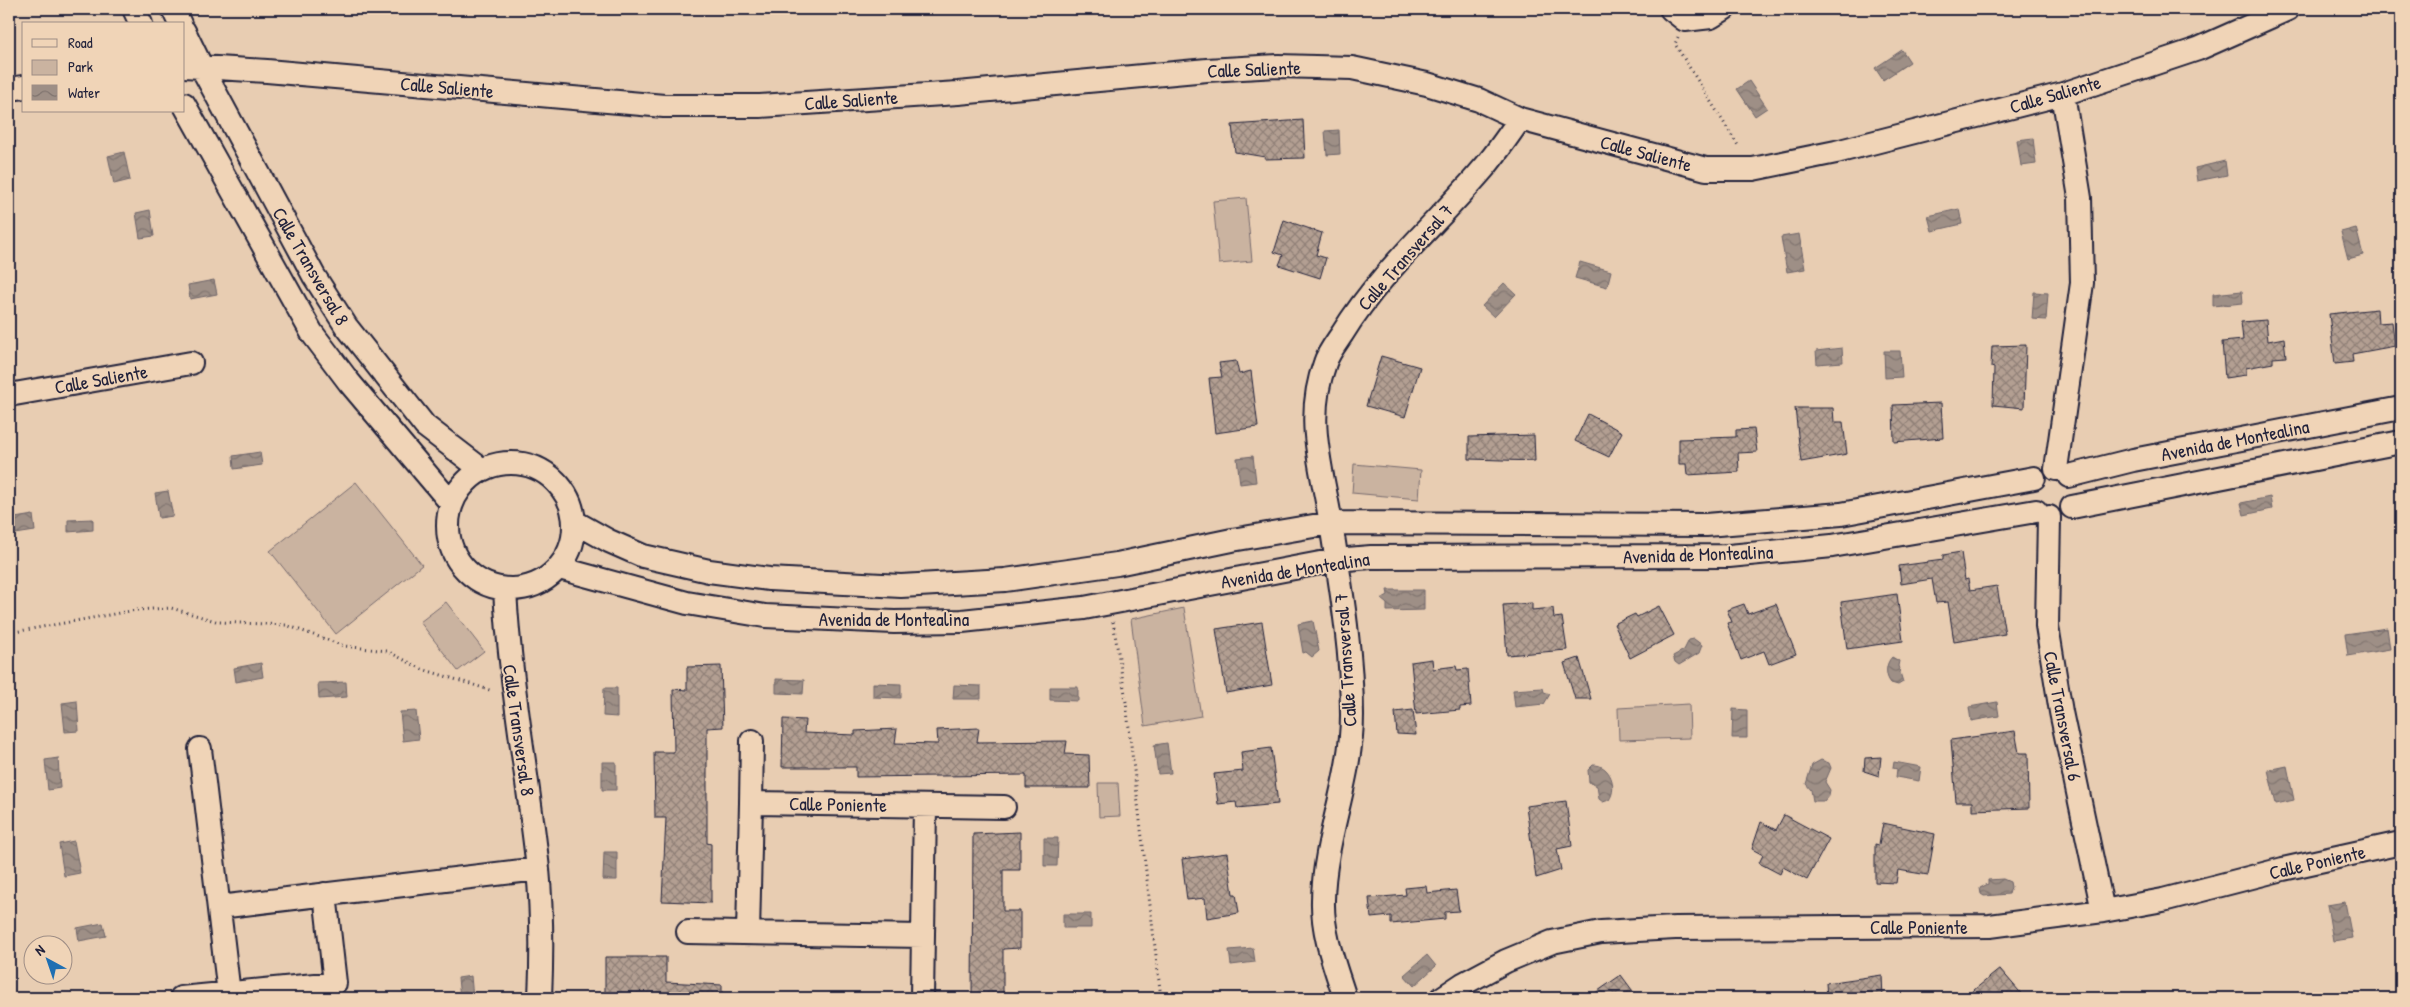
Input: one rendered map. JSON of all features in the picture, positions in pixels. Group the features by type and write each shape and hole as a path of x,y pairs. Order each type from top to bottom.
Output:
{"street":[{"path":"134,9 140,22"},
{"path":"173,9 179,22"},
{"path":"1678,14 1711,17 1724,9"},
{"name":"Calle Saliente","path":"193,67 267,71 664,106 760,106 958,93 1206,70 1278,66 1352,68 1436,87 1479,100 1520,119 1706,169 1753,169 1836,152 2063,94 2198,49 2288,9"},
{"name":"Calle Transversal 8","path":"185,35 193,67 314,276 346,326 425,426 480,469"},
{"path":"9,89 22,87"},
{"path":"2063,94 2080,198 2082,283 2063,473"},
{"name":"Calle Transversal 8","path":"185,106 312,333 349,382 451,503"},
{"name":"Calle Transversal 7","path":"1345,998 1328,944 1323,902 1326,858 1348,769 1352,716 1347,636 1331,524 1314,434 1317,391 1325,361 1351,320 1384,277 1484,168 1520,119"},
{"name":"Calle Saliente","path":"9,392 191,363"},
{"name":"Avenida de Montealina","path":"2063,473 2401,408"},
{"name":"Avenida de Montealina","path":"2072,507 2401,442"},
{"path":"505,462 531,464 553,477 568,497 575,522 574,539 568,554 559,568 543,581 524,588 504,590 477,580 456,560 447,532 451,503 462,483 480,469 505,462"},
{"path":"2048,469 2063,473 2076,491 2072,507 2066,513 2042,514 2030,503 2029,486 2034,478 2048,469"},
{"name":"Avenida de Montealina","path":"575,522 609,542 643,556 709,571 769,579 901,586 1005,580 1117,564 1232,540 1331,524 1706,525 1840,514 2034,478"},
{"name":"Avenida de Montealina","path":"559,568 687,603 765,616 830,621 962,621 1084,608 1336,560 1371,556 1729,556 1832,546 2042,514"},
{"name":"Calle Transversal 6","path":"2042,514 2046,626 2061,712 2103,912"},
{"name":"Calle Transversal 8","path":"504,590 507,639 538,869 542,943 540,998"},
{"path":"748,933 752,741"},
{"path":"200,749 229,994"},
{"name":"Calle Poniente","path":"750,803 1004,807"},
{"path":"922,998 925,806"},
{"name":"Calle Poniente","path":"1442,998 1463,984 1506,961 1552,942 1601,932 1675,928 1990,926 2103,912 2163,900 2283,869 2401,843"},
{"path":"218,907 538,869"},
{"path":"182,998 229,994 336,991 325,894"},
{"path":"688,932 923,936"}],"path":[{"path":"1678,14 1676,44 1753,169"},
{"path":"1110,603 1125,694 1161,998"},
{"path":"9,633 136,610 171,608 219,622 286,625 344,646 387,651 422,669 515,698"}],"green space":[{"path":"1246,198 1252,261 1219,264 1213,201"},
{"path":"1354,464 1421,470 1419,499 1352,493"},
{"path":"356,482 422,565 336,634 270,551"},
{"path":"446,602 484,651 458,671 420,622"},
{"path":"1184,608 1201,716 1145,726 1131,619"},
{"path":"1689,704 1690,738 1619,740 1618,708"},
{"path":"1098,783 1118,783 1120,816 1099,817"}],"water":[{"path":"1902,50 1910,62 1883,80 1875,68"},
{"path":"1749,81 1767,108 1755,116 1737,89"},
{"path":"1339,130 1340,154 1327,155 1325,131"},
{"path":"2033,138 2036,164 2021,166 2017,140"},
{"path":"124,152 130,180 114,184 108,156"},
{"path":"2225,161 2227,175 2197,181 2195,168"},
{"path":"1959,209 1962,224 1932,231 1928,216"},
{"path":"150,210 154,236 140,238 136,213"},
{"path":"2356,228 2363,255 2348,259 2341,232"},
{"path":"1799,234 1805,269 1787,272 1781,237"},
{"path":"1580,262 1611,271 1607,287 1575,278"},
{"path":"214,280 217,294 190,299 188,285"},
{"path":"1504,283 1516,294 1494,317 1482,306"},
{"path":"2242,291 2243,303 2213,306 2213,294"},
{"path":"2034,292 2048,293 2046,320 2032,319"},
{"path":"1842,348 1843,362 1817,364 1816,351"},
{"path":"1884,351 1900,351 1902,377 1885,378"},
{"path":"260,452 262,465 234,469 233,456"},
{"path":"1253,456 1256,482 1240,484 1237,458"},
{"path":"168,491 173,516 159,518 155,493"},
{"path":"2270,497 2272,509 2244,515 2241,503"},
{"path":"33,515 35,531 9,535 9,519"},
{"path":"93,519 93,530 68,532 68,520"},
{"path":"1387,590 1424,590 1424,610 1387,611 1387,604 1381,599 1388,595"},
{"path":"1313,621 1319,651 1312,657 1306,652 1303,653 1298,624"},
{"path":"2387,628 2390,649 2348,656 2345,634"},
{"path":"1694,639 1702,645 1699,653 1679,665 1675,662 1673,656 1684,650 1689,640"},
{"path":"1892,657 1899,661 1898,666 1903,682 1898,685 1891,683 1887,674 1887,666"},
{"path":"261,663 263,677 236,682 234,668"},
{"path":"776,679 804,680 803,694 776,693"},
{"path":"346,682 347,697 319,699 318,683"},
{"path":"873,683 901,684 901,698 873,697"},
{"path":"954,685 981,686 981,699 953,699"},
{"path":"1050,687 1078,687 1078,701 1050,700"},
{"path":"604,688 617,688 617,717 603,716"},
{"path":"1543,688 1544,692 1550,694 1544,704 1515,707 1513,690"},
{"path":"77,701 79,731 65,732 62,703"},
{"path":"1997,702 1999,716 1971,721 1969,707"},
{"path":"1733,709 1747,710 1747,738 1732,738"},
{"path":"416,711 419,739 403,741 400,712"},
{"path":"1167,743 1171,773 1158,774 1154,745"},
{"path":"58,758 60,788 48,790 45,760"},
{"path":"1821,760 1829,763 1831,768 1825,782 1830,790 1829,795 1824,801 1813,801 1811,790 1806,784 1812,765"},
{"path":"602,762 616,762 616,790 602,790"},
{"path":"1894,762 1921,767 1919,781 1896,777 1897,769 1893,768"},
{"path":"1593,765 1604,768 1611,777 1613,789 1609,800 1603,802 1599,799 1597,786 1589,782 1588,770"},
{"path":"2287,766 2294,800 2276,804 2268,770"},
{"path":"1044,838 1058,838 1057,866 1044,866"},
{"path":"74,841 80,873 64,876 59,844"},
{"path":"604,852 617,852 617,880 603,880"},
{"path":"2003,879 2010,882 2009,894 1984,896 1981,894 1980,888 1988,884 1988,880"},
{"path":"2345,902 2352,938 2333,941 2327,905"},
{"path":"1063,914 1091,914 1091,928 1063,928"},
{"path":"103,923 106,936 79,941 77,928"},
{"path":"1253,948 1255,962 1231,965 1229,950"},
{"path":"1427,955 1436,966 1414,986 1404,975"},
{"path":"471,976 473,998 460,998 458,978"}],"building":[{"path":"1303,120 1305,158 1265,159 1265,157 1235,152 1232,125"},
{"path":"1284,220 1322,233 1316,255 1326,258 1320,278 1279,265 1283,255 1274,252"},
{"path":"2377,309 2378,323 2392,322 2395,346 2352,354 2353,362 2335,364 2329,314"},
{"path":"2266,320 2268,341 2284,338 2286,357 2273,358 2273,363 2246,368 2246,375 2225,378 2222,342 2243,340 2241,322"},
{"path":"2026,345 2024,408 1993,405 1994,368 1991,367 1992,346"},
{"path":"1381,356 1420,367 1405,417 1366,406"},
{"path":"1236,361 1239,374 1251,371 1258,427 1215,433 1209,378 1222,377 1219,363"},
{"path":"1941,403 1943,438 1894,442 1893,405"},
{"path":"1795,408 1833,408 1834,422 1843,422 1847,454 1801,462"},
{"path":"1588,414 1622,432 1609,457 1575,441"},
{"path":"1754,429 1757,452 1738,453 1739,472 1687,475 1686,464 1679,464 1679,439 1736,437 1736,430"},
{"path":"1534,435 1535,461 1469,459 1469,437"},
{"path":"1961,552 1965,580 1968,579 1970,590 1997,586 2005,634 1954,642 1948,602 1936,603 1932,579 1901,584 1899,566 1943,560 1943,555"},
{"path":"1897,594 1903,641 1847,649 1841,602"},
{"path":"1532,603 1532,610 1553,608 1554,618 1562,617 1567,650 1507,655 1503,605"},
{"path":"1744,604 1748,614 1776,604 1796,654 1769,664 1764,651 1741,660 1727,623 1732,622 1727,610"},
{"path":"1659,606 1674,635 1630,658 1614,624 1635,614 1637,617"},
{"path":"1262,622 1272,685 1226,693 1216,629"},
{"path":"1579,658 1591,699 1575,699 1564,663"},
{"path":"1432,659 1433,669 1456,666 1457,670 1468,669 1471,706 1460,707 1460,710 1416,714 1411,662"},
{"path":"721,666 723,727 707,728 707,843 711,844 711,903 662,901 666,818 655,818 654,752 674,752 673,689 687,690 687,667"},
{"path":"1413,710 1416,735 1397,734 1395,712"},
{"path":"783,719 805,720 804,733 855,735 855,731 897,729 895,743 938,744 937,730 979,728 977,742 1067,741 1065,754 1089,755 1090,788 1026,788 1026,775 856,777 856,767 782,767"},
{"path":"2015,731 2019,753 2028,753 2029,808 1972,810 1972,802 1956,802 1951,740"},
{"path":"1271,748 1278,804 1237,808 1236,802 1218,804 1214,774 1243,771 1241,752"},
{"path":"1881,757 1879,776 1864,771 1865,758"},
{"path":"1566,801 1572,846 1557,849 1561,870 1536,878 1526,806"},
{"path":"1784,815 1829,839 1807,880 1783,867 1780,874 1759,863 1763,855 1752,849 1761,822 1776,830"},
{"path":"1883,823 1935,834 1928,875 1898,870 1896,883 1875,882 1875,844 1879,845"},
{"path":"1020,832 1020,870 1003,870 1003,911 1020,911 1020,948 1003,949 1003,998 972,998 973,834"},
{"path":"1227,853 1233,894 1236,894 1239,913 1207,918 1205,898 1187,900 1182,859"},
{"path":"1426,886 1427,893 1456,890 1459,911 1445,912 1445,919 1391,924 1391,916 1371,918 1369,898 1406,895 1405,888"},
{"path":"605,957 666,957 666,982 722,985 722,998 605,998"},
{"path":"2000,969 2025,998 1964,998"},
{"path":"1621,975 1638,998 1588,998"},
{"path":"1882,975 1883,998 1827,998 1826,983"}]}
